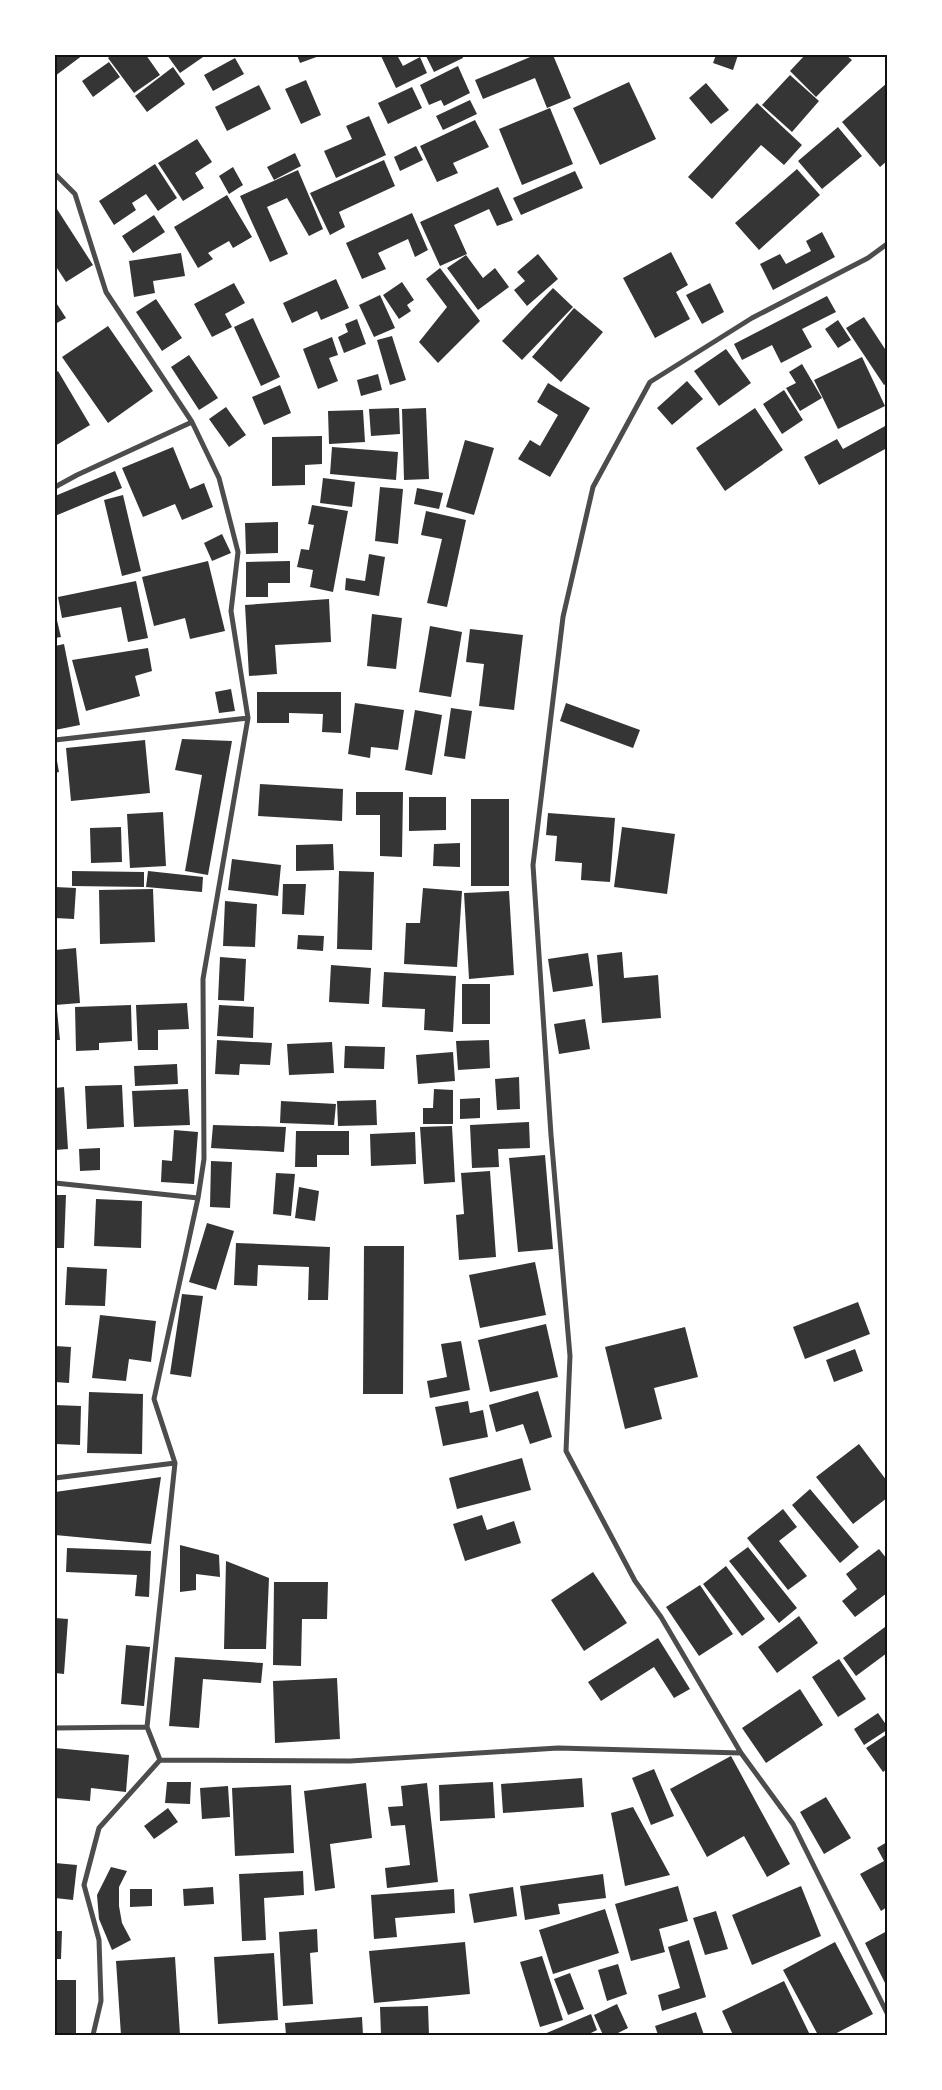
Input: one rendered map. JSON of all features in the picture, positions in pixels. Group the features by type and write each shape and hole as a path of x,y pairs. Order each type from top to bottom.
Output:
{"street":[{"path":"55,174 76,194 106,292 192,422 219,478 238,552 231,611 248,718 203,979 204,1159 198,1198 154,1399 175,1463 147,1727 160,1760"},
{"path":"887,244 868,258 752,318 650,382 593,487 563,617 533,865 551,1135 570,1356 566,1451 635,1581 661,1617 741,1753 792,1824 887,2013"},
{"path":"55,487 192,422"},
{"path":"55,740 248,718"},
{"path":"55,1183 198,1198"},
{"path":"55,1478 175,1463"},
{"path":"55,1728 147,1727"},
{"path":"93,2035 101,2001 99,1940 84,1885 99,1828 160,1760 350,1761 558,1748 741,1753"}],"building":[{"path":"55,55 83,55 55,76"},
{"path":"112,55 146,55 160,75 134,93 108,58"},
{"path":"167,55 206,55 180,73"},
{"path":"297,55 322,55 300,63"},
{"path":"397,55 403,66 420,57 427,73 396,88 381,56"},
{"path":"462,55 463,58 434,72 426,56"},
{"path":"535,55 553,55 571,98 547,108 535,78 483,99 475,80"},
{"path":"716,55 738,55 733,70 713,63"},
{"path":"805,55 846,55 852,60 816,97 790,71"},
{"path":"235,58 244,74 213,91 204,75"},
{"path":"109,62 120,77 93,97 82,81"},
{"path":"458,66 470,93 444,106 441,100 429,105 420,85"},
{"path":"173,67 185,84 147,112 135,96"},
{"path":"790,75 819,101 792,132 762,105"},
{"path":"306,80 321,115 301,124 285,89"},
{"path":"629,82 656,139 600,165 573,108"},
{"path":"706,83 729,110 711,124 689,98"},
{"path":"887,83 887,161 880,167 842,122"},
{"path":"259,85 271,109 227,131 215,107"},
{"path":"412,87 422,108 388,124 378,103"},
{"path":"470,100 477,114 443,130 436,116"},
{"path":"757,103 802,145 784,165 761,145 712,199 688,177"},
{"path":"550,108 573,164 522,185 499,129"},
{"path":"369,116 386,155 336,178 324,151 352,139 346,126"},
{"path":"475,120 489,147 453,163 458,173 437,182 420,146"},
{"path":"838,127 862,156 822,189 798,161"},
{"path":"197,139 212,162 195,173 204,188 183,201 158,163"},
{"path":"416,146 423,160 400,171 394,157"},
{"path":"295,153 301,166 274,180 267,167"},
{"path":"384,160 395,186 339,212 345,227 330,235 310,193"},
{"path":"155,164 177,198 158,211 146,194 132,203 136,210 114,225 99,201"},
{"path":"233,167 243,185 229,194 219,176"},
{"path":"797,169 820,195 759,250 735,223"},
{"path":"298,170 323,229 309,236 287,198 267,207 288,254 270,262 240,196"},
{"path":"575,171 583,188 521,215 513,198"},
{"path":"498,187 513,220 497,226 489,209 454,225 467,254 440,266 420,222"},
{"path":"227,195 252,237 233,248 229,241 208,253 213,259 198,268 174,227"},
{"path":"55,206 93,265 66,282 55,265"},
{"path":"412,213 428,250 415,257 408,239 378,253 386,269 362,279 346,243"},
{"path":"154,215 165,232 133,253 122,236"},
{"path":"822,232 835,257 773,290 760,264 780,254 786,264 811,251 806,241"},
{"path":"671,252 688,285 676,292 690,319 655,338 623,278"},
{"path":"181,253 185,276 153,281 155,293 134,297 129,261"},
{"path":"538,254 558,279 527,306 514,290 525,281 517,272"},
{"path":"466,255 483,278 495,268 509,287 478,310 447,268"},
{"path":"440,268 480,321 438,363 419,342 447,307 426,279"},
{"path":"336,279 349,308 321,320 317,311 292,323 283,303"},
{"path":"402,282 414,300 407,305 411,311 399,319 383,295"},
{"path":"234,283 245,303 225,314 232,327 212,337 194,304"},
{"path":"710,283 724,312 702,324 686,295"},
{"path":"553,288 573,307 522,360 502,341"},
{"path":"380,295 395,328 374,337 359,305"},
{"path":"827,296 836,312 802,329 812,347 781,363 772,345 742,360 734,344"},
{"path":"156,299 182,338 162,351 136,312"},
{"path":"55,301 66,318 55,324"},
{"path":"574,308 603,332 561,382 532,357"},
{"path":"864,317 887,352 887,383 884,385 846,328"},
{"path":"253,318 280,377 261,386 234,327"},
{"path":"357,319 366,344 344,353 338,337 348,332 345,324"},
{"path":"838,320 851,340 838,348 825,329"},
{"path":"108,326 153,391 108,423 62,357"},
{"path":"392,336 406,380 390,385 377,340"},
{"path":"332,337 338,355 329,358 338,381 318,389 303,349"},
{"path":"726,349 751,383 719,406 694,371"},
{"path":"189,355 218,398 199,410 171,367"},
{"path":"862,357 885,406 838,429 814,380"},
{"path":"802,364 822,398 800,411 786,388 796,383 789,372"},
{"path":"58,371 90,425 55,446 55,373"},
{"path":"378,374 382,390 361,396 357,380"},
{"path":"687,381 703,399 672,425 657,408"},
{"path":"548,383 590,408 550,477 518,459 530,440 540,446 558,415 537,402"},
{"path":"280,385 291,413 264,425 252,397"},
{"path":"784,390 803,420 782,434 763,404"},
{"path":"226,407 246,435 229,447 209,419"},
{"path":"399,408 400,434 371,436 369,409"},
{"path":"426,408 429,479 404,480 402,409"},
{"path":"755,408 783,450 725,491 696,448"},
{"path":"363,410 365,442 329,444 328,411"},
{"path":"887,425 887,448 819,485 804,457 837,439 843,449"},
{"path":"322,436 322,464 305,465 305,485 272,486 272,437"},
{"path":"465,440 494,448 474,515 446,507"},
{"path":"173,447 190,489 204,483 213,507 182,520 175,504 143,517 122,468"},
{"path":"332,447 398,452 396,480 330,474"},
{"path":"115,471 122,488 55,516 55,496"},
{"path":"323,478 355,482 352,507 320,503"},
{"path":"380,487 403,489 398,544 375,541"},
{"path":"417,488 443,493 439,509 414,504"},
{"path":"123,495 141,571 122,576 104,500"},
{"path":"312,505 348,511 333,592 310,587 313,570 297,567 301,549 309,550 314,525 308,524"},
{"path":"426,511 466,520 447,607 427,603 442,539 421,535"},
{"path":"278,522 278,553 246,554 245,523"},
{"path":"222,534 231,553 212,561 204,543"},
{"path":"369,554 385,557 379,596 345,590 346,578 365,581"},
{"path":"208,561 225,631 190,639 185,618 154,626 142,577"},
{"path":"290,561 290,583 268,583 268,597 246,597 246,562"},
{"path":"136,581 148,638 128,642 121,607 62,618 58,597"},
{"path":"329,599 331,642 275,645 277,674 249,676 245,605"},
{"path":"55,612 61,637 55,638"},
{"path":"372,614 402,618 396,669 367,666"},
{"path":"430,626 462,632 451,697 419,692"},
{"path":"470,629 523,635 514,710 479,706 484,664 466,662"},
{"path":"64,644 80,725 55,730 55,646"},
{"path":"148,648 152,671 135,676 140,696 86,711 72,660"},
{"path":"231,689 235,711 219,713 215,692"},
{"path":"257,692 341,692 341,733 322,732 323,714 289,713 289,723 257,723"},
{"path":"355,703 404,710 398,750 371,747 370,758 348,754"},
{"path":"566,703 640,730 633,748 560,721"},
{"path":"451,708 472,711 465,759 444,756"},
{"path":"415,710 442,715 432,775 405,770"},
{"path":"182,739 232,741 208,875 185,871 202,775 175,770"},
{"path":"145,740 150,793 71,801 66,748"},
{"path":"55,750 59,772 55,773"},
{"path":"260,784 343,789 342,821 258,816"},
{"path":"356,792 403,792 402,857 380,856 380,815 356,815"},
{"path":"409,797 446,797 446,830 409,831"},
{"path":"471,799 509,799 509,886 471,886"},
{"path":"163,812 166,866 130,868 127,814"},
{"path":"548,813 615,818 610,882 581,880 582,863 555,861 557,836 546,835"},
{"path":"121,827 122,862 91,863 90,828"},
{"path":"622,827 675,834 667,894 614,887"},
{"path":"460,843 460,867 433,866 434,844"},
{"path":"333,844 334,870 296,871 296,845"},
{"path":"232,859 281,865 278,896 228,890"},
{"path":"72,871 144,872 144,887 72,886"},
{"path":"148,871 203,877 202,892 146,887"},
{"path":"339,871 374,872 372,950 337,949"},
{"path":"283,884 306,884 304,915 282,914"},
{"path":"55,887 76,888 74,919 55,918"},
{"path":"423,888 462,891 457,967 404,964 406,923 420,923"},
{"path":"153,889 155,942 100,944 99,890"},
{"path":"509,891 514,975 469,979 464,893"},
{"path":"225,901 257,904 255,947 223,946"},
{"path":"298,935 324,936 323,951 297,949"},
{"path":"76,948 80,1003 55,1005 55,950"},
{"path":"622,952 624,978 658,975 661,1018 602,1023 597,955"},
{"path":"588,953 593,986 553,992 548,959"},
{"path":"220,957 246,959 244,1001 218,1000"},
{"path":"331,965 371,968 369,1004 329,1002"},
{"path":"384,972 456,976 453,1032 424,1030 425,1009 382,1007"},
{"path":"462,984 490,984 490,1024 462,1024"},
{"path":"187,1003 189,1029 158,1030 158,1050 138,1050 136,1005"},
{"path":"131,1005 132,1041 99,1043 99,1050 76,1051 75,1007"},
{"path":"219,1005 254,1007 253,1038 217,1036"},
{"path":"55,1010 57,1010 60,1040 55,1040"},
{"path":"585,1019 590,1049 559,1054 554,1024"},
{"path":"217,1040 272,1043 270,1065 240,1064 239,1075 215,1074"},
{"path":"489,1040 490,1068 458,1070 456,1041"},
{"path":"332,1042 334,1073 289,1075 287,1044"},
{"path":"345,1046 385,1047 384,1069 344,1068"},
{"path":"453,1052 455,1081 418,1084 416,1055"},
{"path":"177,1064 178,1084 135,1086 134,1066"},
{"path":"519,1077 520,1109 497,1110 495,1079"},
{"path":"122,1085 124,1127 87,1129 85,1086"},
{"path":"64,1087 68,1149 55,1150 55,1088"},
{"path":"188,1089 190,1125 134,1127 132,1091"},
{"path":"434,1089 453,1090 453,1124 423,1124 423,1108 433,1108"},
{"path":"480,1098 480,1118 460,1119 460,1099"},
{"path":"376,1100 377,1125 338,1126 337,1101"},
{"path":"281,1101 336,1104 334,1125 280,1123"},
{"path":"529,1122 530,1148 498,1149 499,1167 472,1168 470,1125"},
{"path":"213,1125 286,1127 284,1152 211,1148"},
{"path":"452,1126 455,1182 424,1184 420,1127"},
{"path":"174,1130 198,1132 194,1184 161,1182 162,1160 172,1161"},
{"path":"296,1131 349,1131 349,1155 317,1155 317,1167 295,1167"},
{"path":"415,1132 416,1164 371,1166 370,1134"},
{"path":"100,1148 100,1170 80,1171 79,1149"},
{"path":"545,1155 553,1249 518,1252 509,1158"},
{"path":"211,1161 232,1162 230,1208 210,1207"},
{"path":"490,1171 496,1257 459,1260 456,1215 464,1214 461,1173"},
{"path":"276,1173 295,1174 291,1216 273,1214"},
{"path":"299,1187 319,1191 315,1221 295,1218"},
{"path":"55,1195 66,1195 64,1248 55,1248"},
{"path":"96,1199 142,1201 141,1248 94,1246"},
{"path":"207,1223 234,1231 216,1290 189,1282"},
{"path":"236,1243 330,1247 328,1300 308,1300 309,1267 258,1265 257,1286 234,1285"},
{"path":"364,1246 404,1246 403,1394 363,1394"},
{"path":"535,1262 546,1315 480,1328 469,1275"},
{"path":"67,1267 107,1269 105,1306 65,1305"},
{"path":"182,1294 203,1296 191,1377 170,1374"},
{"path":"858,1302 870,1334 805,1359 793,1327"},
{"path":"100,1315 156,1321 151,1362 129,1359 126,1381 92,1378"},
{"path":"546,1324 558,1377 490,1392 478,1340"},
{"path":"685,1327 698,1377 654,1388 662,1419 625,1429 605,1347"},
{"path":"461,1341 470,1390 430,1398 427,1381 447,1377 441,1344"},
{"path":"55,1346 71,1347 69,1383 55,1382"},
{"path":"855,1349 863,1371 834,1382 826,1360"},
{"path":"538,1391 552,1437 530,1444 523,1424 496,1432 489,1405"},
{"path":"89,1392 143,1394 142,1454 87,1453"},
{"path":"468,1401 470,1413 483,1410 488,1437 443,1446 435,1407"},
{"path":"55,1405 81,1406 80,1445 55,1444"},
{"path":"859,1444 887,1481 887,1498 853,1524 816,1477"},
{"path":"522,1458 531,1490 457,1509 449,1478"},
{"path":"161,1477 151,1544 55,1535 55,1492"},
{"path":"810,1489 859,1547 840,1563 792,1505"},
{"path":"783,1509 797,1527 779,1541 807,1576 788,1590 747,1538"},
{"path":"482,1515 487,1530 514,1521 521,1543 465,1561 453,1524"},
{"path":"180,1545 219,1555 220,1577 196,1574 196,1590 180,1592"},
{"path":"748,1547 797,1608 779,1623 729,1561"},
{"path":"67,1548 151,1551 149,1597 135,1596 137,1575 66,1572"},
{"path":"879,1549 887,1559 887,1593 855,1617 842,1601 857,1589 846,1574"},
{"path":"226,1561 269,1578 266,1649 224,1649"},
{"path":"726,1566 765,1619 742,1636 703,1584"},
{"path":"593,1572 627,1623 584,1651 551,1600"},
{"path":"274,1582 328,1582 327,1619 302,1619 301,1666 273,1665"},
{"path":"700,1585 733,1634 699,1656 666,1607"},
{"path":"799,1616 818,1643 777,1673 758,1647"},
{"path":"55,1618 68,1619 64,1674 55,1673"},
{"path":"885,1627 887,1653 856,1676 843,1658"},
{"path":"658,1638 690,1689 674,1698 654,1667 601,1701 588,1682"},
{"path":"126,1645 150,1647 144,1706 121,1704"},
{"path":"175,1657 263,1663 261,1683 203,1679 199,1728 169,1726"},
{"path":"839,1659 866,1699 838,1717 812,1677"},
{"path":"337,1678 340,1739 275,1743 273,1681"},
{"path":"800,1689 823,1725 766,1763 742,1728"},
{"path":"878,1713 887,1726 887,1730 864,1745 854,1729"},
{"path":"887,1734 887,1769 883,1772 866,1748"},
{"path":"55,1748 129,1755 126,1792 91,1788 90,1801 55,1798"},
{"path":"731,1756 790,1864 767,1877 744,1836 707,1857 670,1789"},
{"path":"654,1769 674,1816 651,1825 632,1778"},
{"path":"582,1778 584,1807 503,1813 501,1784"},
{"path":"167,1782 191,1782 190,1804 165,1803"},
{"path":"493,1782 495,1818 440,1821 439,1785"},
{"path":"366,1783 372,1838 330,1844 335,1888 315,1891 304,1791"},
{"path":"427,1783 438,1882 387,1888 385,1868 410,1865 405,1825 391,1826 388,1807 403,1806 401,1786"},
{"path":"291,1785 294,1853 235,1856 232,1788"},
{"path":"228,1786 230,1817 202,1819 200,1788"},
{"path":"826,1797 851,1838 824,1854 800,1812"},
{"path":"633,1807 670,1875 625,1886 611,1813"},
{"path":"168,1808 178,1822 154,1839 144,1826"},
{"path":"887,1842 887,1907 881,1911 860,1874 884,1861 877,1848"},
{"path":"55,1863 77,1865 73,1900 55,1898"},
{"path":"111,1867 127,1871 119,1887 119,1906 122,1923 131,1940 112,1950 99,1919 97,1895"},
{"path":"303,1871 304,1895 264,1898 266,1940 242,1941 239,1874"},
{"path":"603,1874 606,1898 558,1904 560,1914 525,1920 520,1886"},
{"path":"678,1886 688,1921 659,1929 665,1952 631,1961 615,1904"},
{"path":"801,1886 821,1936 752,1965 732,1915"},
{"path":"213,1887 214,1904 184,1906 183,1889"},
{"path":"513,1887 517,1916 474,1923 469,1894"},
{"path":"130,1889 152,1889 152,1906 130,1907"},
{"path":"454,1889 455,1913 395,1918 397,1937 374,1939 371,1895"},
{"path":"605,1909 619,1953 553,1974 539,1930"},
{"path":"716,1911 728,1949 705,1955 693,1918"},
{"path":"317,1929 318,1952 310,1953 313,2004 283,2006 279,1932"},
{"path":"55,1931 62,1931 61,1959 55,1959"},
{"path":"887,1931 887,1987 865,1943"},
{"path":"689,1940 706,1997 662,2011 658,1995 680,1988 668,1947"},
{"path":"465,1942 470,1994 374,2003 369,1951"},
{"path":"835,1942 873,2014 833,2035 818,2035 783,1970"},
{"path":"274,1953 278,2020 218,2024 214,1957"},
{"path":"542,1956 563,2020 540,2027 520,1962"},
{"path":"175,1957 180,2035 121,2035 116,1961"},
{"path":"618,1964 627,1994 607,2001 598,1970"},
{"path":"570,1973 584,2009 568,2015 554,1979"},
{"path":"55,1980 76,1980 76,2035 55,2035"},
{"path":"784,1981 810,2035 733,2035 722,2011"},
{"path":"617,2004 628,2028 614,2035 603,2035 594,2015"},
{"path":"428,2006 429,2035 381,2035 380,2007"},
{"path":"696,2012 704,2035 658,2035 655,2026"},
{"path":"591,2014 597,2030 587,2035 542,2035"},
{"path":"362,2017 363,2035 286,2035 285,2023"}]}
